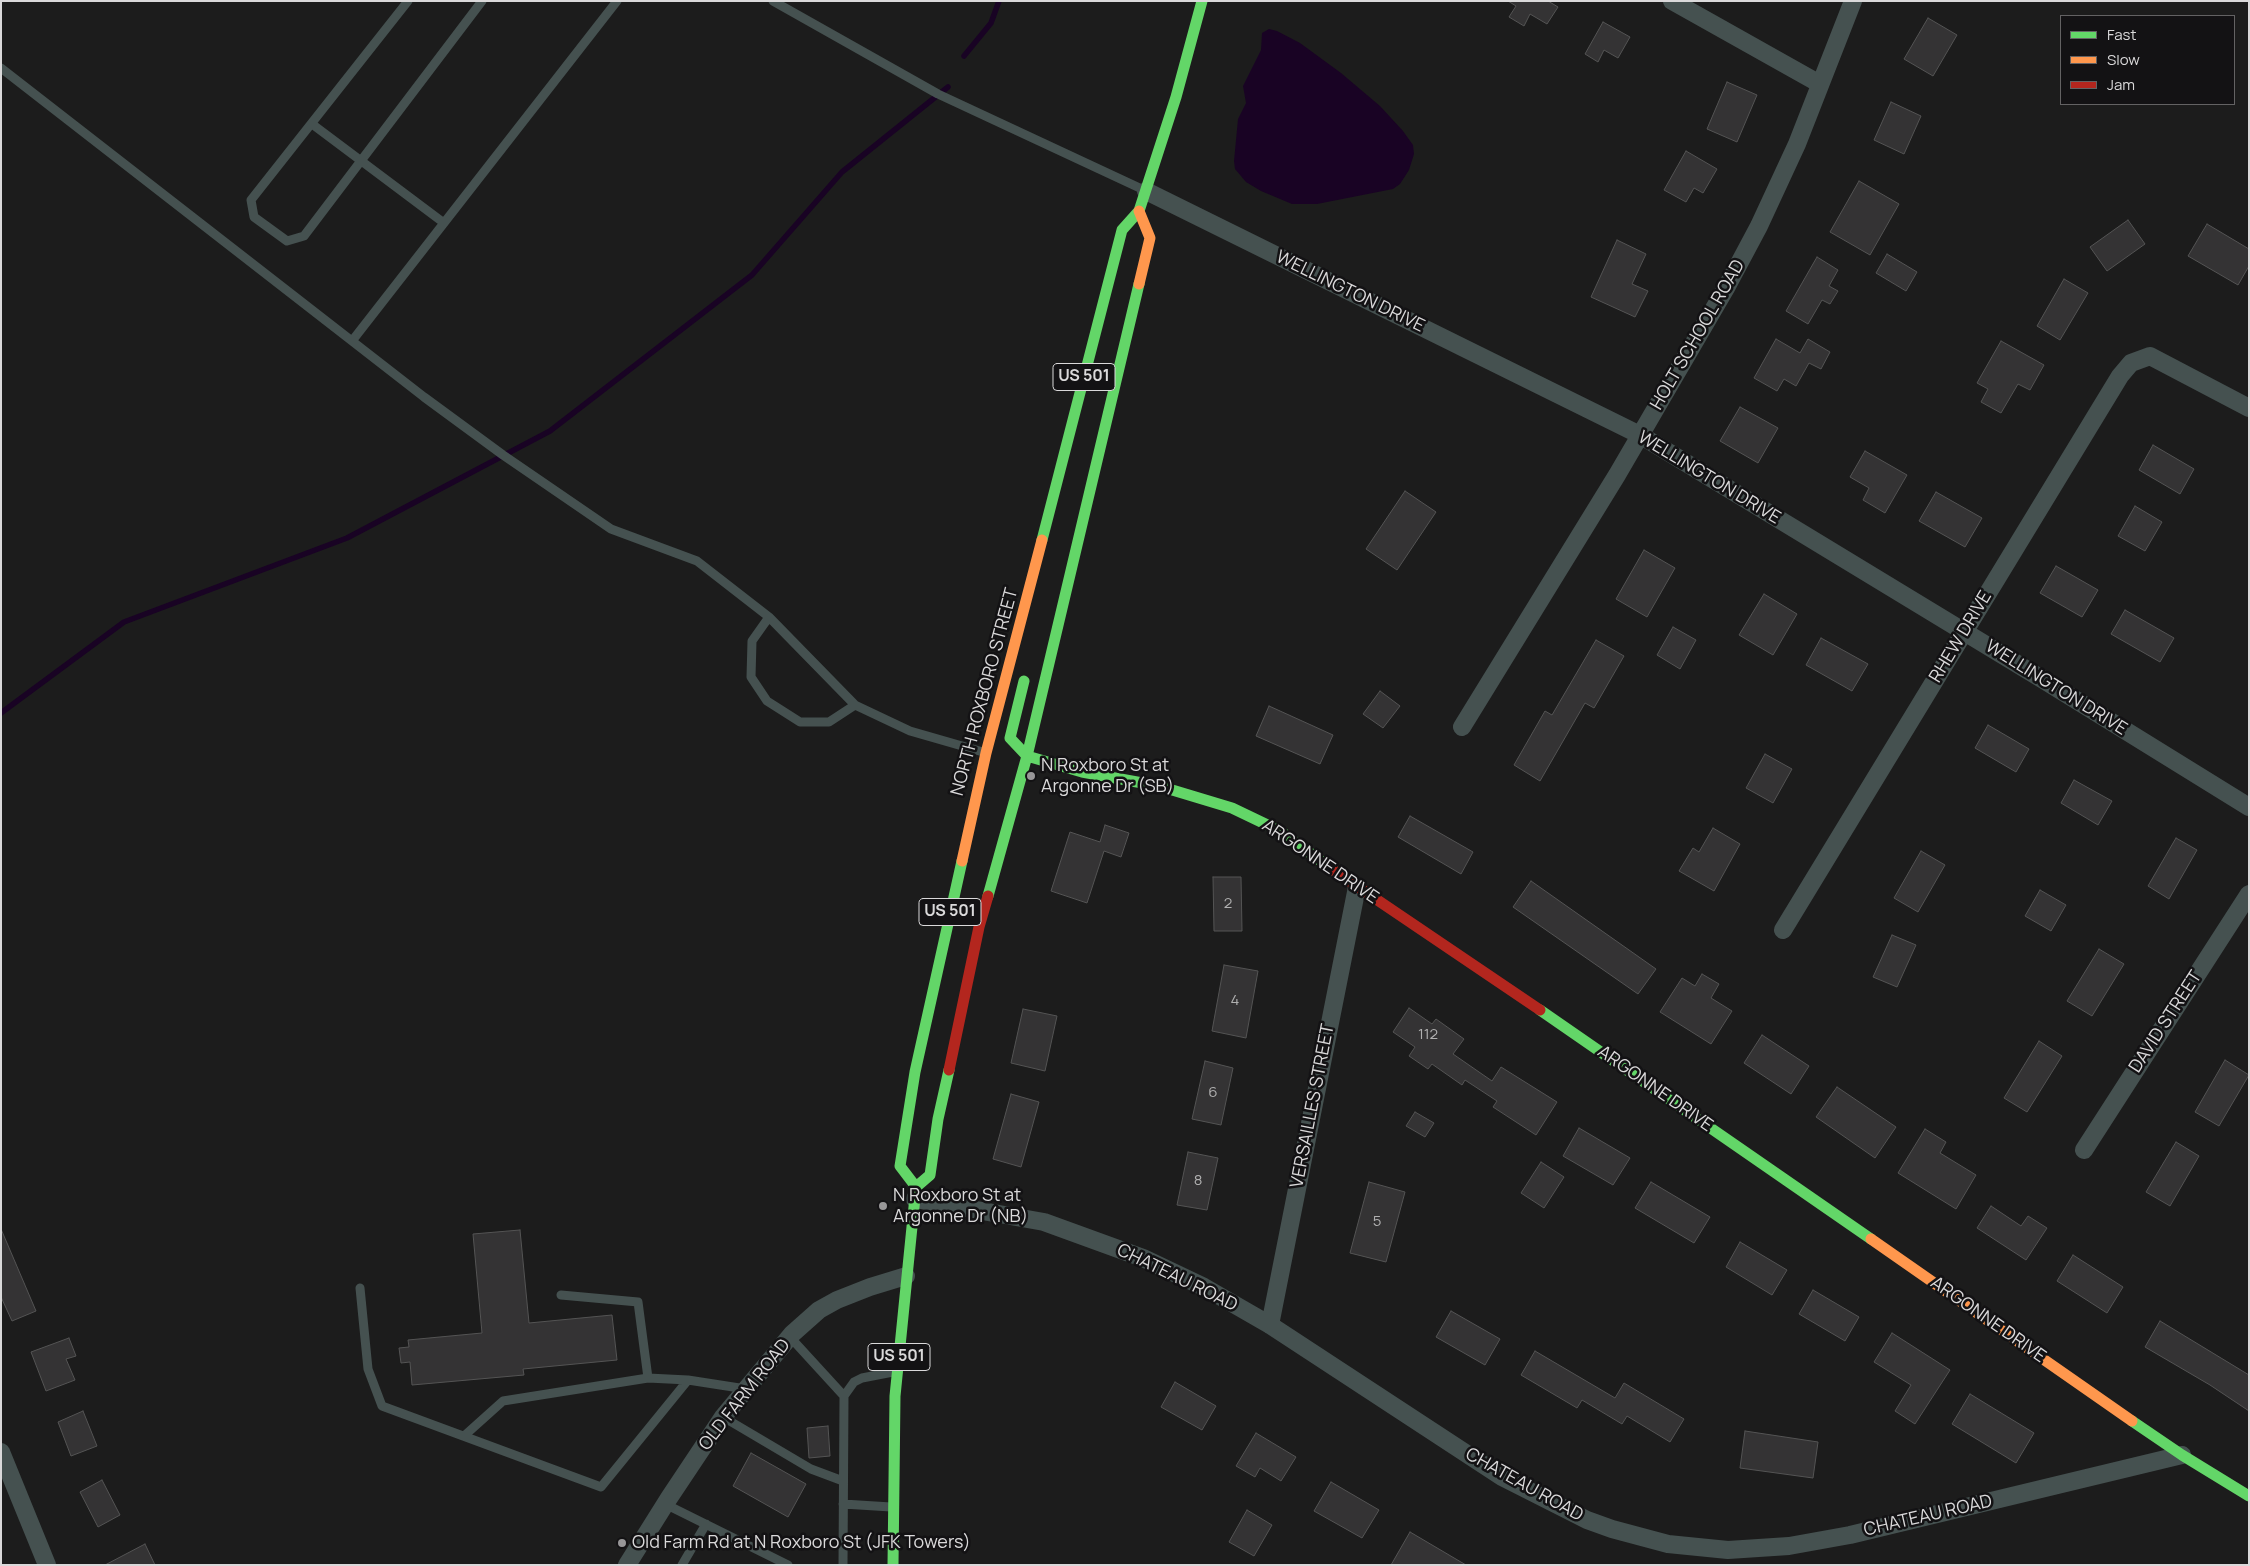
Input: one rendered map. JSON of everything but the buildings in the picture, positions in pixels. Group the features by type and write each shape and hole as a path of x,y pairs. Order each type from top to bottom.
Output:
{"main road":[{"name":"NORTH ROXBORO STREET","path":"915,1193 900,1166 915,1072 986,753 1122,230 1139,211 1146,191 1176,97 1202,1"},
{"name":"US 501","path":"893,1565 895,1396 915,1193 930,1175 938,1119 980,927 1027,756 1150,238 1139,211"},
{"path":"1033,577 1040,588"},
{"path":"1026,671 1010,738 1027,756"},
{"path":"986,753 996,773"},
{"name":"ARGONNE DRIVE","path":"1027,756 1082,772 1159,786 1232,808 1280,831 1357,887 1572,1032 2182,1455 2249,1496"},
{"path":"976,899 980,927"}],"street":[{"path":"1672,1 1820,84"},
{"name":"HOLT SCHOOL ROAD","path":"1462,728 1640,435 1726,288 1759,226 1797,144 1853,1"},
{"name":"WELLINGTON DRIVE","path":"1146,191 1640,435 2249,807"},
{"name":"RHEW DRIVE","path":"1783,930 2120,376 2131,363 2150,356 2249,408"},
{"name":"VERSAILLES STREET","path":"1270,1325 1357,887"},
{"name":"DAVID STREET","path":"2084,1150 2249,894"},
{"name":"CHATEAU ROAD","path":"915,1193 1044,1222 1102,1242 1204,1287 1270,1325 1502,1477 1587,1520 1640,1537 1697,1548 1758,1549 1850,1535 2182,1455"},
{"name":"OLD FARM ROAD","path":"627,1565 664,1504 723,1417 790,1337 819,1310 837,1300 870,1286 906,1276"},
{"path":"1,1452 47,1565"}],"lane":[{"path":"408,1 251,200 254,217 287,241 304,236 482,1"},
{"path":"352,341 617,1"},
{"path":"773,1 938,94 1146,191"},
{"path":"1,68 352,341 503,455 611,529 696,561 769,618 855,705 910,731 986,753"},
{"path":"312,124 444,223"},
{"path":"769,618 752,642 751,677 767,701 800,722 829,722 855,705"},
{"path":"360,1288 368,1369 382,1406 601,1487 688,1380"},
{"path":"561,1296 638,1302 648,1378"},
{"path":"790,1337 844,1396"},
{"path":"843,1565 844,1396 854,1382 862,1378 898,1371"},
{"path":"464,1436 504,1401 648,1378 688,1380 746,1389"},
{"path":"723,1417 811,1469 843,1481"},
{"path":"664,1504 788,1565"},
{"path":"843,1504 894,1507"},
{"path":"682,1565 706,1524"}],"shaded area":[{"path":"1269,29 1300,43 1341,73 1380,106 1403,131 1413,145 1414,154 1409,170 1400,184 1393,189 1317,204 1292,204 1261,191 1246,182 1235,169 1238,119 1246,103 1243,86 1261,50 1262,33"}],"waterway":[{"path":"964,56 991,23 999,1"},
{"path":"1,713 124,622 347,538 550,431 752,275 842,172 948,87"}],"traffic: fast":[{"path":"1042,540 1122,230 1139,211 1176,97 1202,1"},
{"path":"988,896 1027,756 1139,284"},
{"path":"1024,681 1010,738 1027,756"},
{"path":"1027,756 1082,772 1159,786 1232,808 1280,831 1333,870"},
{"path":"916,1187 900,1166 915,1072 962,861"},
{"path":"1540,1010 1871,1239"},
{"path":"893,1565 895,1396 916,1187 930,1175 938,1119 949,1070"},
{"path":"2132,1421 2182,1455 2249,1496"}],"traffic: slow":[{"path":"1139,211 1150,238 1139,284"},
{"path":"962,861 986,753 1042,540"},
{"path":"1871,1239 2132,1421"}],"traffic: jam":[{"path":"1333,870 1540,1010"},
{"path":"949,1070 979,927 988,896"}],"place":[{"name":"N Roxboro St at Argonne Dr (SB)","path":"1031,776"},
{"name":"N Roxboro St at Argonne Dr (NB)","path":"883,1206"},
{"name":"Old Farm Rd at N Roxboro St (JFK Towers)","path":"622,1543"}]}
